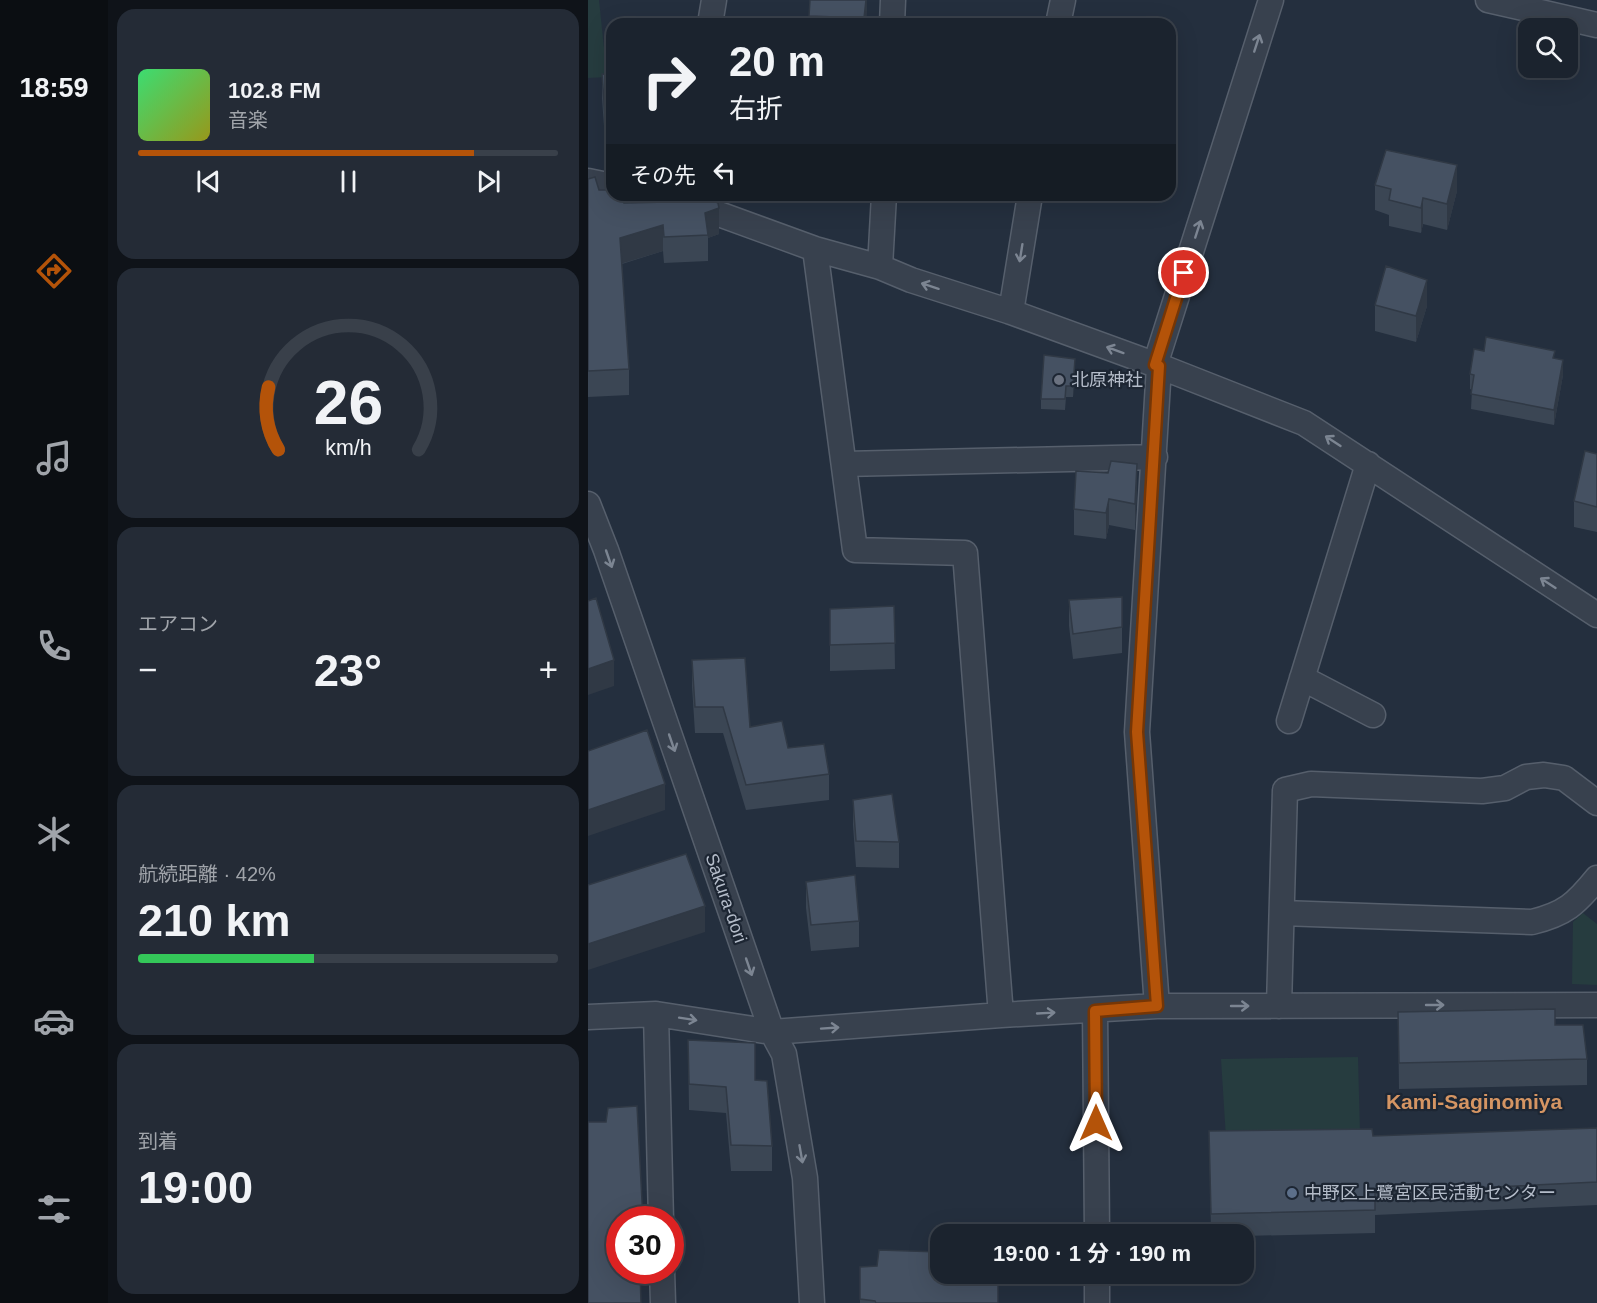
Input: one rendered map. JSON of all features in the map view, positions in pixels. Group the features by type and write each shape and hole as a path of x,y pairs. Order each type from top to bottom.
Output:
{"street":[{"path":"712,18 714,0"},
{"path":"892,0 892,18"},
{"path":"1060,18 1062,0"},
{"path":"1157,1006 1137,732 1155,457 1157,365 1271,0"},
{"path":"1488,0 1518,3 1597,24"},
{"path":"588,181 606,185"},
{"path":"694,201 815,249 880,267 911,280 1011,312 1157,365 1304,423 1597,615"},
{"path":"880,267 884,201"},
{"path":"1011,312 1029,201"},
{"path":"815,249 855,550 965,554 1001,1015"},
{"path":"844,464 1155,457"},
{"path":"1289,721 1368,464"},
{"name":"Sakura-dori","path":"588,504 606,550 772,1032 784,1054 806,1178 812,1303"},
{"path":"1302,678 1373,715"},
{"path":"1279,1005 1285,790 1311,784 1482,791 1505,788 1526,777 1544,775 1564,778 1597,803"},
{"path":"1282,913 1532,922 1549,918 1566,910 1582,897 1597,878"},
{"path":"588,1017 656,1014 772,1032 1157,1006 1597,1005"},
{"path":"1095,1011 1096,1224"},
{"path":"656,1014 661,1206"},
{"path":"662,1284 663,1303"},
{"path":"1097,1284 1097,1303"}],"green space":[{"path":"588,0 599,0 606,77 588,78"},
{"path":"1583,913 1597,924 1597,985 1572,984 1573,922"},
{"path":"1358,1057 1360,1133 1226,1138 1221,1059"}],"building":[{"path":"810,0 866,0 864,18 809,16"},
{"path":"602,74 606,74 606,128"},
{"path":"1386,150 1457,165 1447,204 1423,198 1421,208 1389,200 1391,189 1375,185"},
{"path":"595,177 599,190 606,190 606,201 624,201 624,203 714,201 718,203 719,208 705,213 708,235 664,237 663,225 620,238 629,369 588,371 588,179"},
{"path":"1386,266 1427,280 1416,316 1375,305"},
{"path":"1486,337 1555,351 1553,358 1563,360 1554,410 1471,394 1474,375 1470,374 1474,349 1484,351"},
{"name":"北原神社","path":"1044,355 1075,359 1073,386 1066,386 1065,399 1041,399"},
{"path":"1585,451 1597,454 1597,507 1574,501"},
{"path":"1111,461 1137,464 1135,504 1109,499 1106,513 1074,509 1076,471 1108,473"},
{"path":"1122,597 1122,627 1073,634 1069,600"},
{"path":"596,598 614,660 588,669 588,601"},
{"path":"894,606 895,643 830,645 830,609"},
{"path":"745,658 750,727 782,721 788,748 824,744 829,774 746,785 723,707 695,707 692,660"},
{"path":"647,730 665,784 588,810 588,751"},
{"path":"892,794 899,842 856,841 853,800"},
{"path":"686,854 705,906 588,944 588,885"},
{"path":"855,875 859,921 811,925 806,882"},
{"path":"1555,1009 1555,1025 1583,1025 1587,1059 1399,1063 1398,1012"},
{"path":"688,1040 755,1043 755,1080 767,1081 772,1146 731,1145 726,1087 689,1084"},
{"path":"637,1106 642,1206 606,1206 606,1284 640,1284 641,1303 588,1303 588,1122 606,1122 608,1108"},
{"path":"1597,1128 1597,1182 1375,1193 1375,1210 1211,1214 1209,1131 1372,1129 1373,1136"},
{"path":"879,1250 930,1252 930,1284 998,1284 998,1303 876,1303 860,1299 860,1267 877,1266"}],"place":[{"name":"北原神社","path":"1059,380"},
{"name":"中野区上鷺宮区民活動センター","path":"1292,1193"}],"district":[{"name":"Kami-Saginomiya","path":"1474,1102"}],"route":[{"path":"1096,1123 1095,1011 1157,1006 1137,732 1159,366 1155,365 1184,273"}]}
